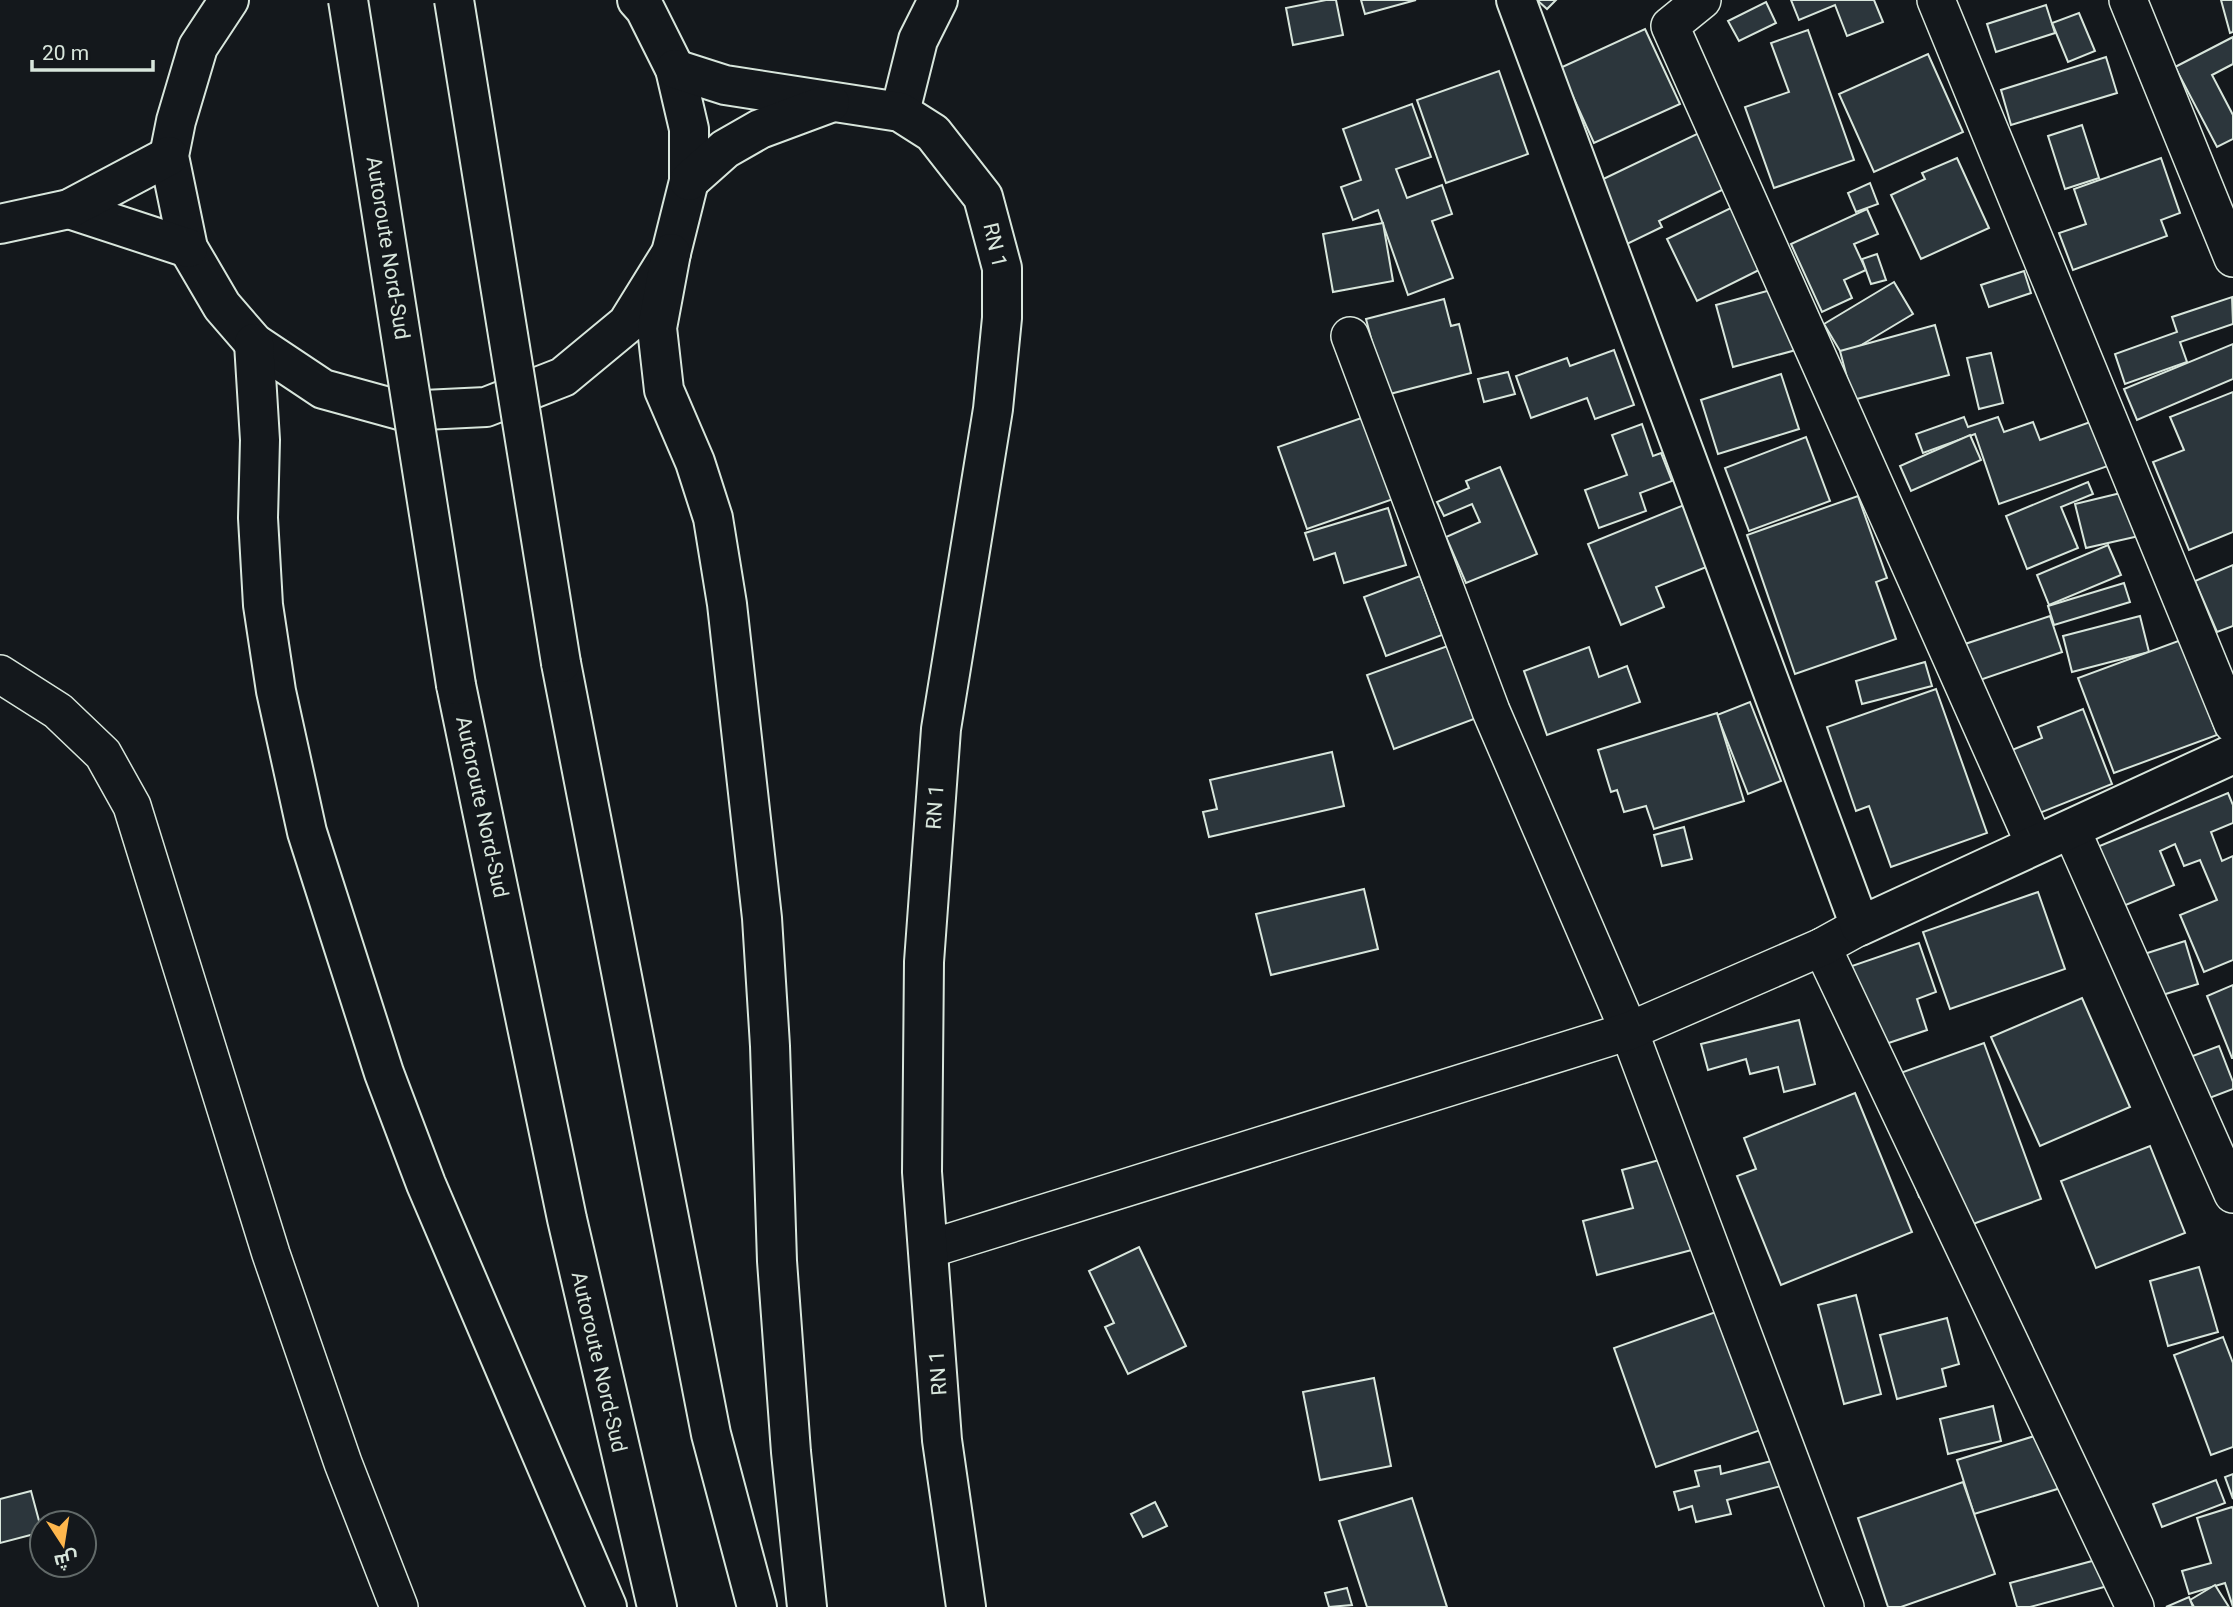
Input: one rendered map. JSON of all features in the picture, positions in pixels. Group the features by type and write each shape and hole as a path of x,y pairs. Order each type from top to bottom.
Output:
{"main road":[{"path":"229,0 198,47 176,121 169,156 188,247 222,306 254,343 323,389 403,411 486,407 563,377 627,324 671,253"},
{"name":"Autoroute Nord-Sud","path":"348,0 456,685 567,1219 657,1607"},
{"path":"454,0 561,663 711,1434 757,1607"},
{"path":"637,0 645,9 675,69 689,129 689,181 671,253 657,328 664,390 695,462 713,518 727,604 762,918 770,1046 777,1261 791,1452 807,1607"},
{"path":"900,113 918,40 938,0"},
{"path":"1516,0 1860,926 2233,754"},
{"name":"RN 1","path":"675,69 725,85 900,113 933,133 984,197 1002,268 1002,318 993,409 940,743 924,962 922,1172 942,1440 966,1607"},
{"path":"689,181 725,149 760,129 835,101"},
{"path":"0,224 69,209 169,156"},
{"path":"69,209 188,247"},
{"path":"254,343 260,440 258,518 263,605 276,691 307,832 384,1073 426,1184 607,1607"}],"street":[{"path":"1702,0 1670,26 2035,845"},
{"path":"1936,0 2233,724"},
{"path":"2128,0 2233,258"},
{"path":"1350,336 1491,711 1629,1031 1845,1607"},
{"path":"0,674 58,711 103,754 132,806 271,1254 343,1463 399,1607"},
{"path":"2071,829 2233,1194"},
{"path":"929,1250 1629,1031 1822,947 1860,926"},
{"path":"1822,947 2136,1607"}],"building":[{"path":"1336,0 1343,35 1293,45 1286,8"},
{"path":"1361,0 1416,0 1365,14"},
{"path":"1537,0 1556,0 1547,9"},
{"path":"1791,0 1874,0 1883,22 1847,36 1835,5 1799,20"},
{"path":"2221,0 2233,0 2233,32 2230,33"},
{"path":"1766,2 1776,23 1739,41 1728,21"},
{"path":"2046,5 2055,33 1996,52 1987,24"},
{"path":"2079,13 2095,51 2068,62 2052,23"},
{"path":"1645,29 1680,104 1594,143 1560,68"},
{"path":"1808,30 1854,160 1774,188 1745,107 1789,92 1771,43"},
{"path":"2233,37 2233,64 2212,75 2233,115 2233,139 2217,147 2175,67"},
{"path":"1928,54 1963,132 1874,172 1839,94"},
{"path":"2106,57 2117,93 2011,125 2001,90"},
{"path":"1499,71 1528,154 1446,183 1417,100"},
{"path":"1412,104 1431,157 1396,169 1407,198 1442,185 1452,214 1432,221 1453,278 1408,295 1378,210 1353,220 1341,187 1361,180 1343,129"},
{"path":"2082,125 2099,178 2065,189 2048,136"},
{"path":"1701,132 1728,187 1659,221 1662,227 1627,244 1597,182"},
{"path":"1957,158 1989,228 1921,259 1891,195 1925,179 1922,173"},
{"path":"2161,158 2180,213 2161,220 2167,236 2073,270 2059,233 2086,224 2074,189"},
{"path":"1870,183 1878,204 1856,212 1848,193"},
{"path":"1739,204 1769,265 1697,301 1667,239"},
{"path":"1867,209 1878,234 1854,244 1866,270 1844,280 1852,298 1822,312 1791,244"},
{"path":"1383,223 1393,281 1333,292 1323,234"},
{"path":"1877,254 1886,280 1871,284 1862,259"},
{"path":"2024,271 2031,293 1989,307 1981,285"},
{"path":"1894,282 1913,314 1843,356 1824,324"},
{"path":"1778,288 1796,350 1733,367 1716,305"},
{"path":"2232,297 2233,324 2180,342 2187,362 2125,384 2115,354 2177,332 2172,317"},
{"path":"1444,299 1451,326 1459,324 1471,373 1386,395 1366,319"},
{"path":"1935,325 1949,375 1853,400 1840,351"},
{"path":"2233,344 2233,379 2137,420 2124,389"},
{"path":"1614,350 1634,405 1595,419 1587,398 1531,418 1516,376 1567,358 1570,366"},
{"path":"1991,353 2003,403 1979,409 1967,358"},
{"path":"1508,372 1515,394 1484,402 1478,379"},
{"path":"1781,374 1799,429 1718,454 1701,400"},
{"path":"2233,392 2233,532 2189,550 2153,462 2184,450 2170,417"},
{"path":"1370,415 1399,497 1307,529 1278,447"},
{"path":"1964,417 1968,427 1998,417 2004,432 2033,422 2040,440 2093,421 2108,466 1999,504 1975,434 1923,453 1916,434"},
{"path":"1642,424 1653,456 1661,453 1672,481 1640,493 1646,511 1599,528 1585,490 1627,475 1612,435"},
{"path":"1970,435 1981,460 1911,491 1900,466"},
{"path":"1806,437 1830,501 1749,531 1725,468"},
{"path":"1500,467 1537,554 1466,583 1446,537 1480,522 1472,504 1444,516 1437,502 1469,488 1466,481"},
{"path":"2088,482 2093,494 2061,507 2078,548 2027,569 2006,516"},
{"path":"2129,491 2139,536 2086,548 2075,504"},
{"path":"1858,496 1887,578 1876,582 1896,639 1795,674 1747,535"},
{"path":"1684,505 1709,566 1656,587 1664,607 1621,625 1588,544"},
{"path":"1388,508 1406,565 1344,583 1335,553 1314,560 1305,533"},
{"path":"2108,545 2121,575 2049,605 2037,575"},
{"path":"2233,565 2233,626 2217,632 2195,581"},
{"path":"1420,576 1442,635 1386,656 1364,597"},
{"path":"2124,583 2130,602 2054,625 2048,606"},
{"path":"2050,616 2062,652 1977,681 1965,644"},
{"path":"2140,616 2149,652 2072,672 2063,636"},
{"path":"2181,640 2217,735 2114,773 2078,678"},
{"path":"1456,643 1482,716 1394,749 1367,675"},
{"path":"1589,647 1599,677 1627,666 1640,702 1547,735 1524,671"},
{"path":"1925,662 1932,686 1862,704 1856,681"},
{"path":"1936,689 1987,833 1891,867 1869,806 1856,811 1827,727"},
{"path":"1750,702 1781,781 1748,794 1717,715"},
{"path":"2083,709 2112,784 2032,816 2007,752 2042,738 2038,727"},
{"path":"1717,713 1744,801 1654,829 1646,806 1624,812 1617,790 1611,792 1598,750"},
{"path":"1332,752 1344,806 1209,837 1203,812 1217,809 1210,780"},
{"path":"2228,793 2233,805 2233,823 2211,832 2222,861 2233,856 2233,960 2204,972 2180,915 2217,900 2200,860 2184,866 2175,844 2160,851 2174,885 2092,919 2068,859"},
{"path":"1684,827 1692,859 1662,866 1654,835"},
{"path":"1364,889 1378,949 1271,975 1256,914"},
{"path":"2038,892 2065,969 1950,1009 1923,932"},
{"path":"2185,941 2198,984 2130,1005 2116,963"},
{"path":"1919,943 1936,992 1917,999 1927,1030 1874,1048 1846,968"},
{"path":"2233,985 2233,1058 2232,1058 2207,996"},
{"path":"2082,998 2130,1107 2040,1146 1991,1037"},
{"path":"1799,1020 1815,1084 1784,1092 1778,1067 1750,1074 1746,1059 1708,1070 1701,1044"},
{"path":"1984,1043 2041,1199 1943,1235 1927,1194 1919,1197 1878,1081"},
{"path":"2219,1046 2233,1082 2233,1089 2178,1110 2161,1068"},
{"path":"1855,1093 1912,1232 1781,1285 1737,1176 1756,1169 1744,1138"},
{"path":"2150,1146 2185,1233 2096,1268 2061,1181"},
{"path":"1678,1155 1703,1247 1597,1275 1583,1221 1633,1208 1622,1170"},
{"path":"1139,1247 1186,1346 1128,1374 1105,1327 1114,1323 1089,1271"},
{"path":"2199,1267 2218,1332 2168,1346 2150,1281"},
{"path":"1856,1295 1881,1394 1844,1404 1818,1305"},
{"path":"1730,1307 1772,1426 1656,1467 1614,1348"},
{"path":"1947,1318 1959,1364 1942,1369 1946,1386 1897,1399 1880,1335"},
{"path":"2223,1337 2233,1363 2233,1447 2211,1455 2174,1355"},
{"path":"1374,1378 1391,1466 1320,1480 1303,1392"},
{"path":"1993,1406 2001,1441 1948,1454 1940,1419"},
{"path":"2057,1429 2074,1484 1974,1514 1957,1460"},
{"path":"1779,1459 1785,1485 1727,1500 1731,1514 1696,1522 1692,1506 1679,1510 1674,1492 1699,1486 1695,1471 1720,1466 1721,1474"},
{"path":"2233,1474 2233,1499 2225,1477"},
{"path":"2216,1480 2225,1503 2162,1527 2153,1504"},
{"path":"1963,1482 1995,1574 1901,1607 1888,1607 1858,1518"},
{"path":"31,1491 36,1509 28,1509 28,1536 0,1543 0,1499"},
{"path":"1412,1498 1447,1607 1367,1607 1339,1521"},
{"path":"1155,1502 1167,1526 1143,1537 1131,1514"},
{"path":"2232,1507 2233,1607 2225,1583 2189,1594 2182,1571 2211,1563 2197,1518"},
{"path":"2107,1557 2115,1584 2030,1607 2017,1607 2010,1583"},
{"path":"2215,1585 2229,1607 2194,1607 2190,1600"},
{"path":"1347,1588 1352,1605 1329,1607 1325,1593"},
{"path":"2189,1597 2193,1607 2166,1607"}]}
